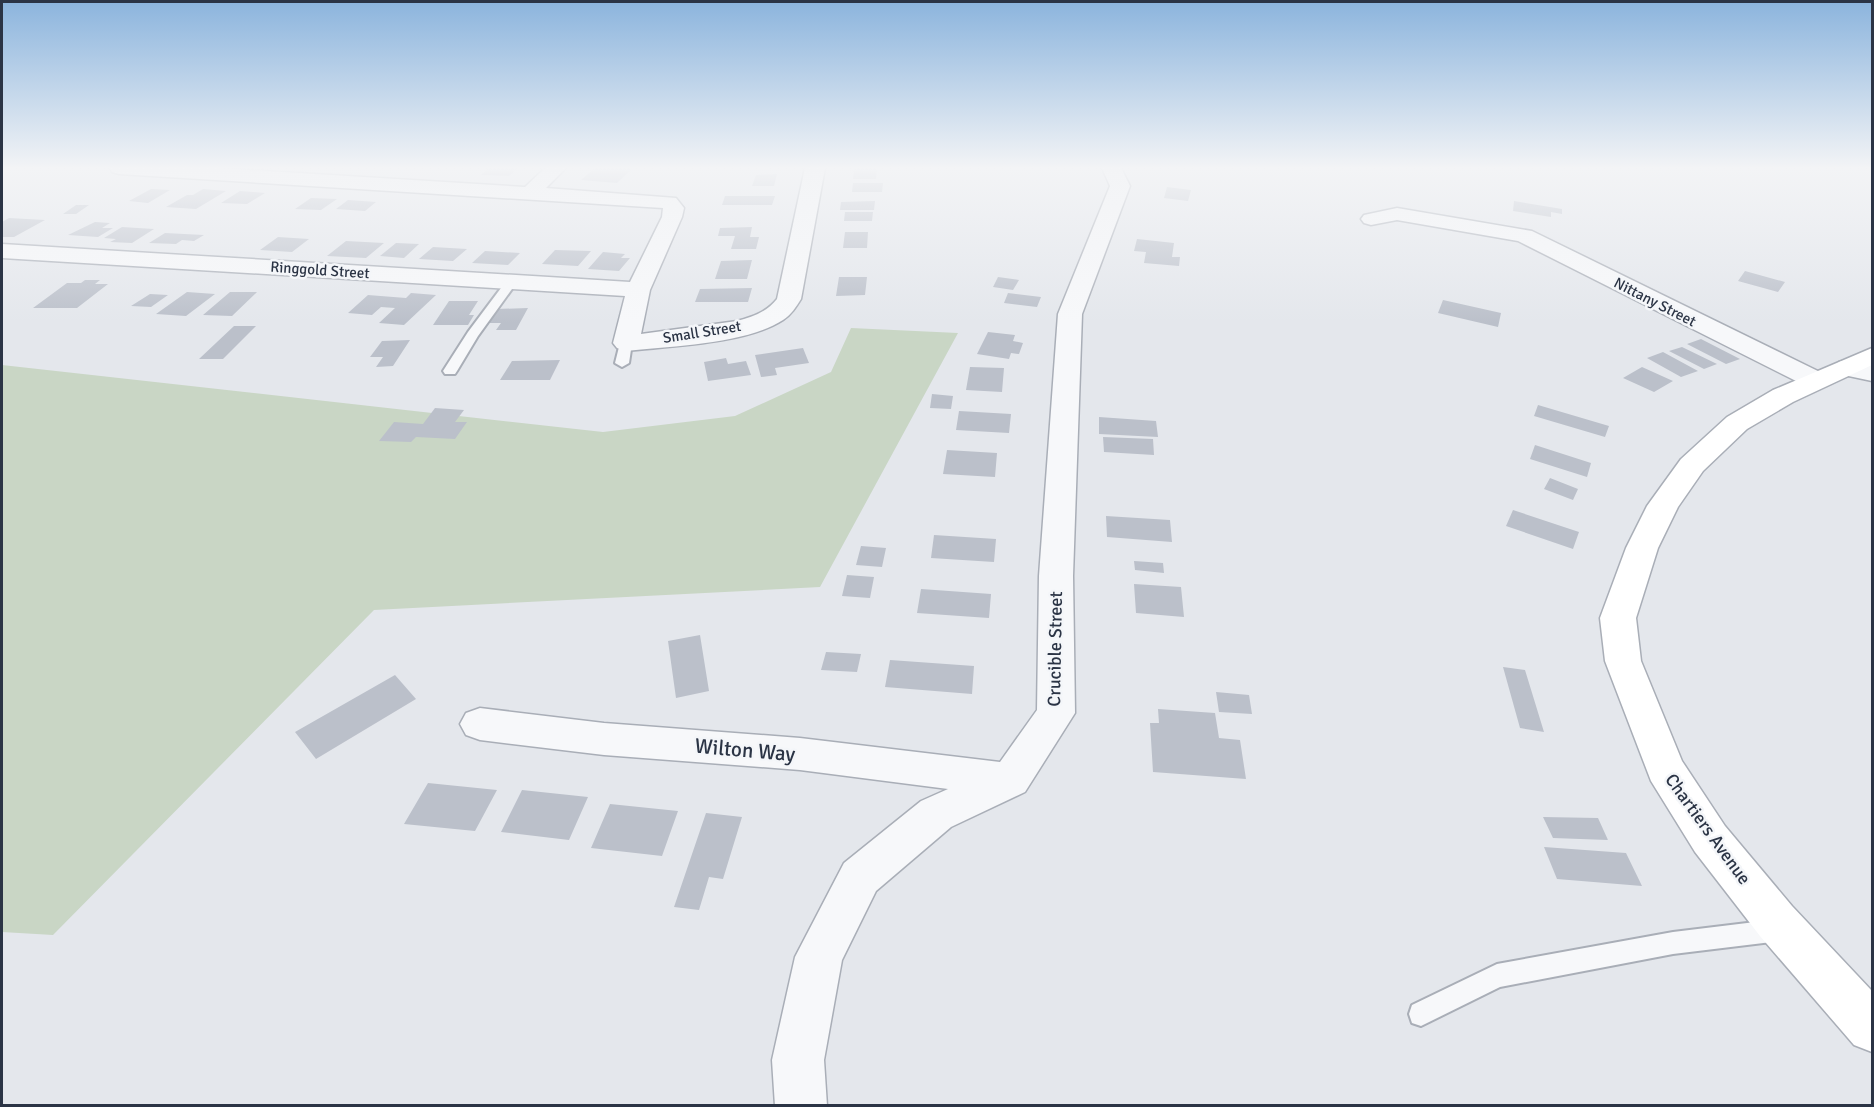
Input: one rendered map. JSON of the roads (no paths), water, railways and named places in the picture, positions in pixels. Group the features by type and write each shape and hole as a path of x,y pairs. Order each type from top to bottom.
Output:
{"street":[{"path":"638,290 671,220"},
{"name":"Small Street","path":"638,290 624,353 766,320 775,315 789,299 805,220"},
{"name":"Crucible Street","path":"1010,780 1056,713 1056,576 1070,314 1107,220"},
{"name":"Nittany Street","path":"1431,220 1524,236 1561,252 1628,288 1852,369"},
{"name":"Ringgold Street","path":"2,251 638,290"},
{"name":"Chartiers Avenue","path":"1852,369 1737,423 1692,465 1663,506 1642,548 1618,618 1623,661 1665,770 1710,839 1784,930 1872,1026"},
{"name":"Wilton Way","path":"480,724 604,739 800,754 1010,780"},
{"path":"801,1106 798,1060 819,957 860,877 936,814 1010,780"}],"lane":[{"path":"450,371 472,335 511,282"},
{"path":"1421,1014 1497,976 1673,943 1784,930"}]}
